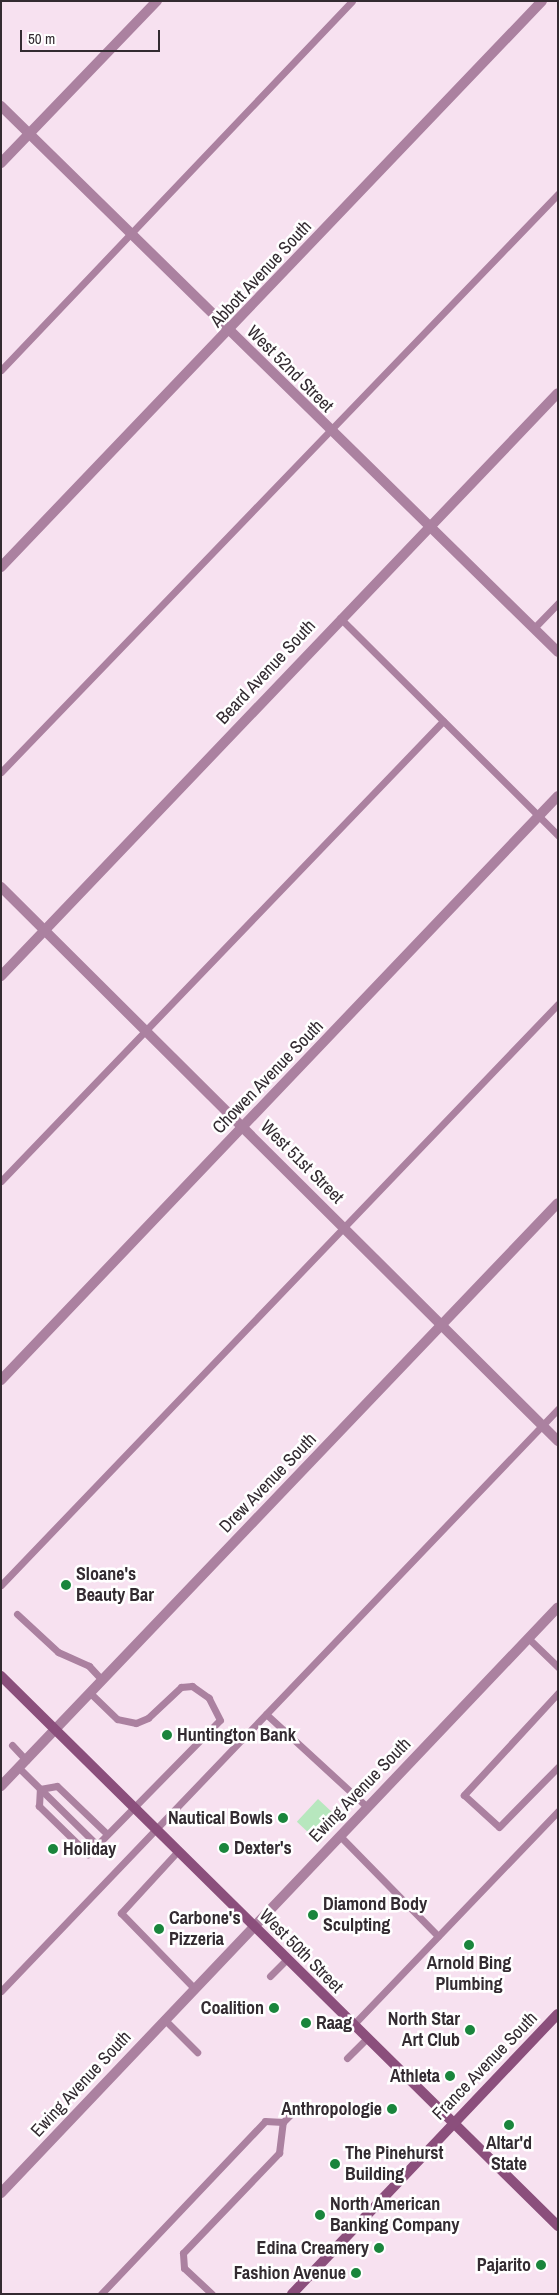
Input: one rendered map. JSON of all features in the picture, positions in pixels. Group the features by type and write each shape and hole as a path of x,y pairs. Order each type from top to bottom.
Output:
{"main road":[{"name":"West 50th Street","path":"1,1676 287,1959 352,2026 558,2226"},
{"name":"France Avenue South","path":"292,2294 558,2014"}],"street":[{"path":"1,163 157,1"},
{"name":"Abbott Avenue South","path":"1,567 229,331 542,1"},
{"name":"West 52nd Street","path":"1,106 132,233 330,432 558,652"},
{"name":"Beard Avenue South","path":"1,976 340,618 558,394"},
{"name":"Chowen Avenue South","path":"1,1380 558,796"},
{"name":"West 51st Street","path":"1,887 443,1324 558,1441"},
{"name":"Drew Avenue South","path":"1,1786 558,1203"},
{"name":"Ewing Avenue South","path":"1,2193 558,1607"}],"lane":[{"path":"1,370 352,1"},
{"path":"1,772 558,194"},
{"path":"534,628 558,603"},
{"path":"340,618 558,835"},
{"path":"1,1181 443,721"},
{"path":"1,1585 558,1004"},
{"path":"1,1991 558,1409"},
{"path":"18,1614 58,1652 89,1666 102,1680"},
{"path":"528,1638 558,1667"},
{"path":"40,1789 39,1806 88,1854 214,1729 221,1715 192,1686 181,1687 148,1718 136,1723 117,1719 90,1693"},
{"path":"558,1693 464,1796 499,1827 558,1767"},
{"path":"266,1714 367,1807"},
{"path":"12,1745 26,1760"},
{"path":"19,1768 97,1845"},
{"path":"40,1789 57,1786 107,1834"},
{"path":"352,2026 558,1811"},
{"path":"340,1836 438,1936"},
{"path":"177,1852 121,1914 194,1988"},
{"path":"270,1976 287,1959"},
{"path":"164,2020 197,2052"},
{"path":"347,2058 366,2039"},
{"path":"212,2294 184,2268 183,2253 279,2153 284,2122 297,2108"},
{"path":"101,2294 265,2120 284,2122"}],"green space":[{"path":"318,1799 332,1812 311,1835 297,1822"}],"place":[{"name":"Sloane's Beauty Bar","path":"66,1585"},
{"name":"Huntington Bank","path":"167,1735"},
{"name":"Nautical Bowls","path":"283,1818"},
{"name":"Dexter's","path":"224,1848"},
{"name":"Holiday","path":"53,1849"},
{"name":"Diamond Body Sculpting","path":"313,1915"},
{"name":"Carbone's Pizzeria","path":"159,1929"},
{"name":"Arnold Bing Plumbing","path":"469,1945"},
{"name":"Coalition","path":"274,2008"},
{"name":"Raag","path":"306,2023"},
{"name":"North Star Art Club","path":"470,2030"},
{"name":"Athleta","path":"450,2076"},
{"name":"Anthropologie","path":"392,2109"},
{"name":"Altar'd State","path":"509,2125"},
{"name":"The Pinehurst Building","path":"335,2164"},
{"name":"North American Banking Company","path":"320,2215"},
{"name":"Edina Creamery","path":"379,2248"},
{"name":"Pajarito","path":"541,2265"},
{"name":"Fashion Avenue","path":"356,2273"}]}
